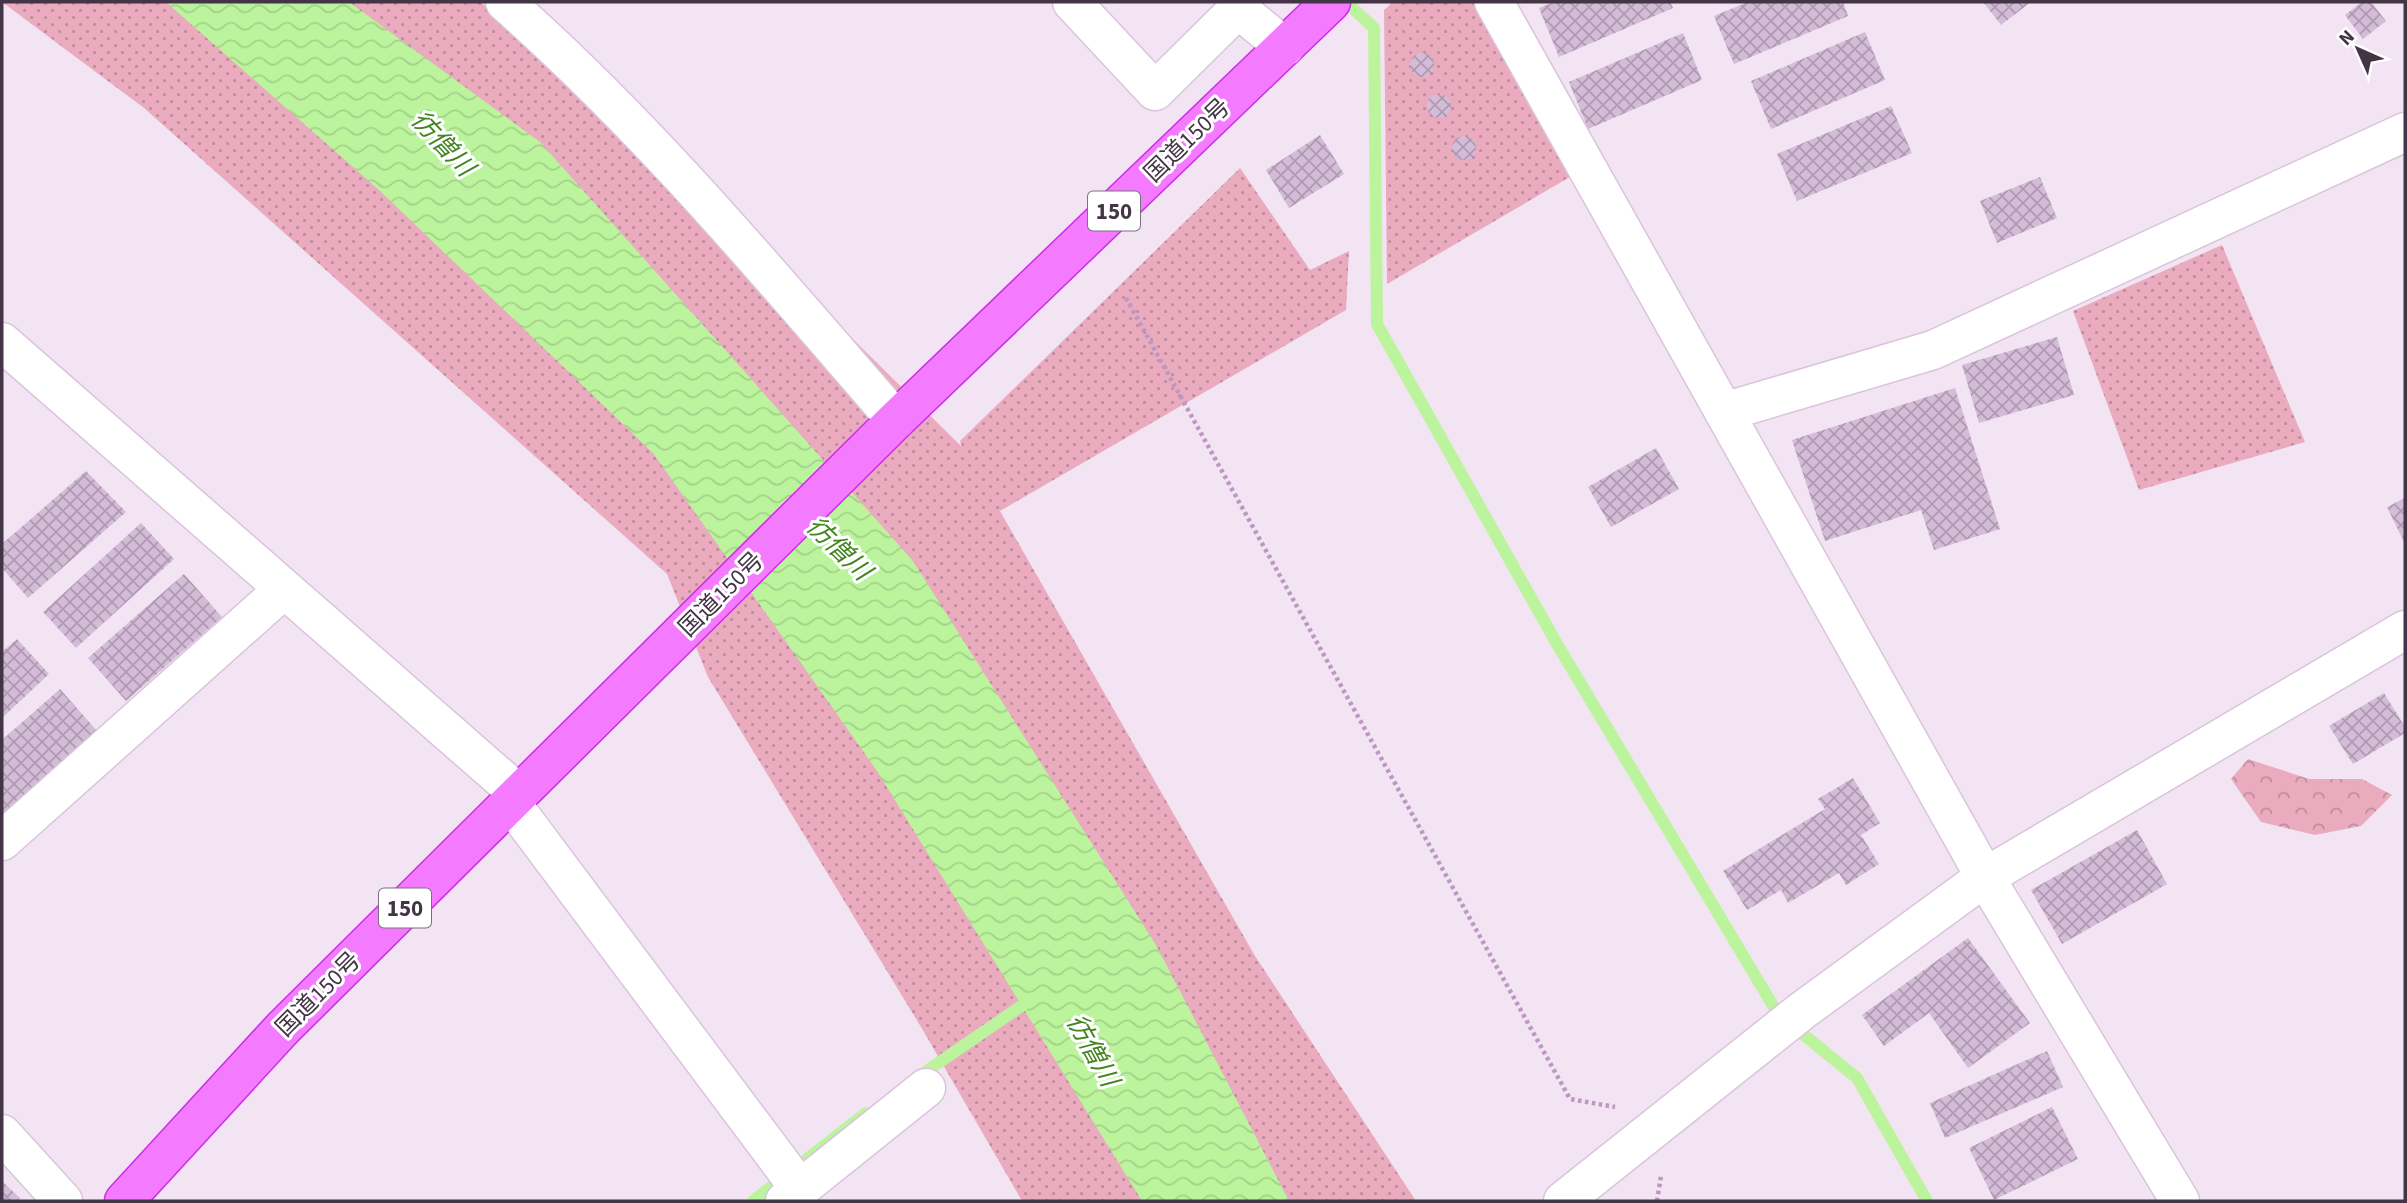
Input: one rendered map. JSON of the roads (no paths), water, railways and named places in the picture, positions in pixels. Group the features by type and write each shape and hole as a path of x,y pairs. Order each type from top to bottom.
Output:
{"highway":[{"name":"国道150号","path":"124,1201 283,1028 895,420 1332,2"}],"street":[{"path":"505,2 576,65 659,150 895,420"},
{"path":"1072,2 1155,92 1238,9 1285,47"},
{"path":"1494,2 1985,877 2180,1201"},
{"path":"1724,412 1933,350 2405,132"},
{"path":"2,342 515,799 798,1187 926,1088"},
{"path":"2,841 282,590"},
{"path":"1563,1201 1803,1010 1985,877 2405,630"},
{"path":"2,1134 63,1201"}],"water":[{"name":"彷僧川","path":"166,2 349,2 540,142 913,561 1156,945 1289,1201 1142,1201 877,771 653,453 379,190"}],"waterway":[{"path":"1346,2 1374,28 1377,324 1557,644 1778,1014 1857,1078 1927,1201"},
{"path":"915,1079 1033,998"},
{"path":"753,1201 866,1113"}]}
